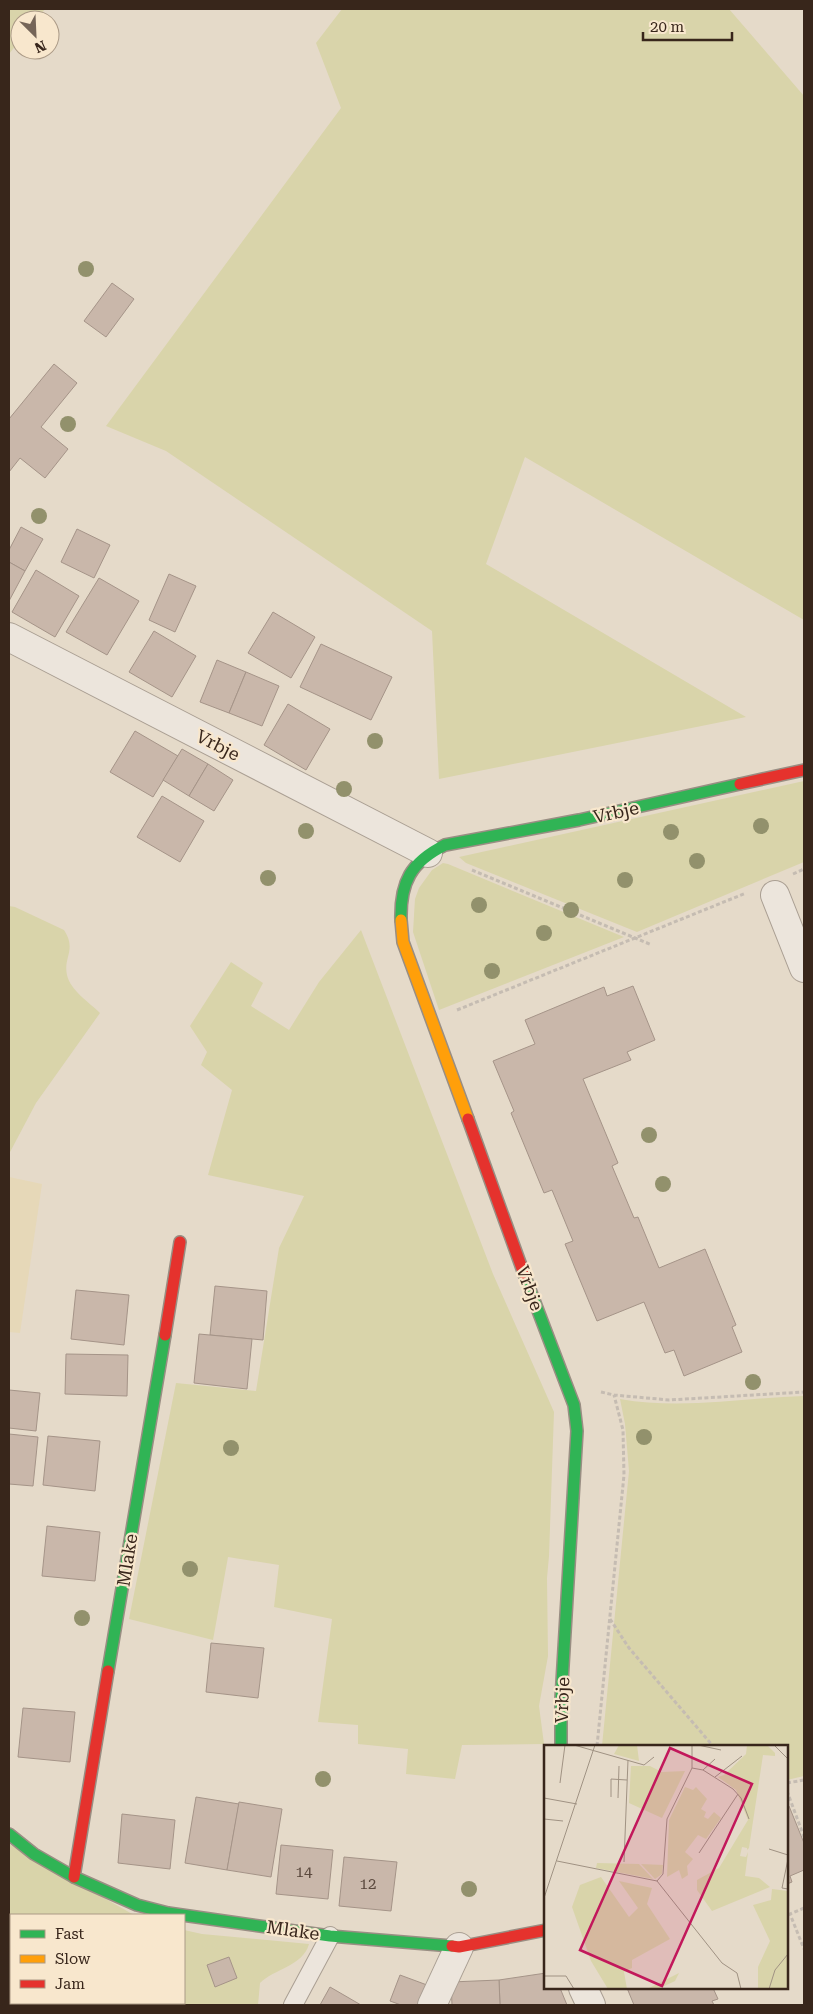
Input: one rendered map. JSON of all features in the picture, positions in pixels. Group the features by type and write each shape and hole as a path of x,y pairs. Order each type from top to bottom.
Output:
{"street":[{"name":"Vrbje","path":"9,638 428,853"},
{"name":"Vrbje","path":"561,1745 562,1689 577,1431 574,1404 564,1382 403,942 400,914 401,893 408,876 419,860 428,853 445,845 580,820 804,770"},
{"path":"771,888 804,968"},
{"name":"Mlake","path":"74,1877 180,1242"},
{"name":"Mlake","path":"9,1834 34,1854 74,1877 138,1905 182,1914"},
{"name":"Mlake","path":"185,1915 330,1936 459,1947 544,1930"},
{"path":"432,2005 459,1947"},
{"path":"583,1989 590,2005"}],"lane":[{"path":"293,2005 330,1936"}],"path":[{"path":"428,853 652,945"},
{"path":"432,1020 635,938 771,888 804,869"},
{"path":"564,1382 614,1395 669,1400 804,1392"},
{"path":"598,1745 624,1475 622,1430 614,1395"},
{"path":"610,1619 635,1654 712,1745"},
{"path":"788,1783 804,1780"},
{"path":"788,1794 804,1836"},
{"path":"804,1908 790,1914 804,1949"}],"shaded area":[{"path":"9,9 45,9 10,10 9,54"},
{"path":"342,9 729,9 804,96 804,620 525,457 486,564 746,717 439,779 432,631 166,451 106,426 341,108 316,43"},
{"path":"804,781 804,862 637,932 466,863 459,857"},
{"path":"443,863 624,937 439,1010 413,932 415,899 419,888 432,870"},
{"path":"9,906 64,930 68,937 70,948 66,969 69,981 76,991 100,1013 36,1103 9,1154"},
{"path":"361,930 493,1274 554,1412 547,1578 548,1656 539,1706 544,1744 462,1745 455,1779 406,1774 408,1749 358,1744 358,1725 318,1722 332,1619 274,1607 279,1565 228,1557 213,1640 129,1619 176,1383 256,1391 279,1248 304,1196 208,1175 232,1090 201,1065 207,1052 190,1026 231,962 263,983 251,1006 289,1030 319,982"},
{"path":"9,1177 42,1184 20,1333 9,1332"},
{"path":"804,1396 804,1776 788,1780 788,1745 602,1745 629,1471 625,1424 620,1399 643,1402 689,1403"},
{"path":"9,1844 132,1914 10,1914 10,2004 185,2004 185,1930 202,1934 309,1944 306,1951 295,1962 260,1983 258,2005 9,2005"}],"building":[{"path":"112,283 134,299 106,337 84,321"},
{"path":"54,364 77,383 41,427 68,449 45,478 20,458 9,472 9,419"},
{"path":"21,527 43,539 25,571 9,562 9,550"},
{"path":"77,529 110,545 94,578 61,562"},
{"path":"9,562 25,571 9,601"},
{"path":"36,570 79,596 55,637 12,612"},
{"path":"169,574 196,586 175,632 149,620"},
{"path":"99,578 139,601 107,655 66,632"},
{"path":"273,612 315,637 291,678 248,653"},
{"path":"154,631 196,656 172,697 129,672"},
{"path":"321,644 392,677 371,720 300,687"},
{"path":"217,660 246,672 229,713 200,702"},
{"path":"246,672 279,686 262,726 229,713"},
{"path":"288,704 330,729 306,770 264,745"},
{"path":"135,731 178,756 153,797 110,772"},
{"path":"182,749 208,764 189,796 163,780"},
{"path":"208,764 233,780 214,811 189,796"},
{"path":"162,796 204,821 180,862 137,837"},
{"path":"633,986 655,1040 627,1052 631,1060 583,1079 618,1163 612,1166 634,1218 638,1217 659,1268 705,1249 736,1325 732,1327 742,1352 684,1376 674,1350 665,1353 644,1302 597,1321 565,1244 573,1241 552,1190 544,1193 511,1113 514,1111 493,1061 535,1044 525,1020 604,987 607,996"},
{"path":"215,1286 267,1291 263,1340 210,1335"},
{"path":"76,1290 129,1295 124,1345 71,1339"},
{"path":"199,1334 252,1339 247,1389 194,1383"},
{"path":"66,1354 128,1355 127,1396 65,1394"},
{"path":"9,1390 40,1393 36,1431 9,1428"},
{"path":"9,1434 38,1437 33,1486 9,1484"},
{"path":"48,1436 100,1441 95,1491 43,1485"},
{"path":"47,1526 100,1532 95,1581 42,1576"},
{"path":"211,1643 264,1648 258,1698 206,1692"},
{"path":"23,1708 75,1712 70,1762 18,1757"},
{"path":"196,1797 239,1804 227,1870 185,1863"},
{"path":"239,1802 282,1809 271,1877 227,1870"},
{"path":"788,1806 804,1843 804,1870 790,1876 792,1882 788,1884"},
{"path":"122,1814 175,1820 170,1869 118,1863"},
{"path":"281,1845 333,1850 328,1899 276,1894"},
{"path":"344,1857 397,1862 391,1911 339,1906"},
{"path":"229,1957 237,1978 215,1987 207,1965"},
{"path":"544,1973 544,1989 560,1989 567,2005 500,2005 499,1980"},
{"path":"400,1975 427,1985 419,2005 401,2005 390,2001"},
{"path":"499,1980 500,2005 452,2005 451,1982"},
{"path":"330,1987 361,2005 320,2005"},
{"path":"627,1989 713,1989 718,1999 712,2001 714,2005 634,2005"}],"traffic: fast":[{"path":"401,920 403,895 410,875 424,859 445,845 579,820 740,784"},
{"path":"524,1274 574,1405 577,1431 561,1699 561,1745"},
{"path":"108,1671 165,1335"},
{"path":"9,1834 34,1854 74,1877 137,1905 175,1914"},
{"path":"185,1915 330,1936 452,1946"}],"traffic: slow":[{"path":"401,920 403,942 468,1119"}],"traffic: jam":[{"path":"740,784 804,770"},
{"path":"468,1119 524,1274"},
{"path":"165,1335 180,1242"},
{"path":"74,1877 108,1671"},
{"path":"452,1946 459,1947 544,1930"}]}
